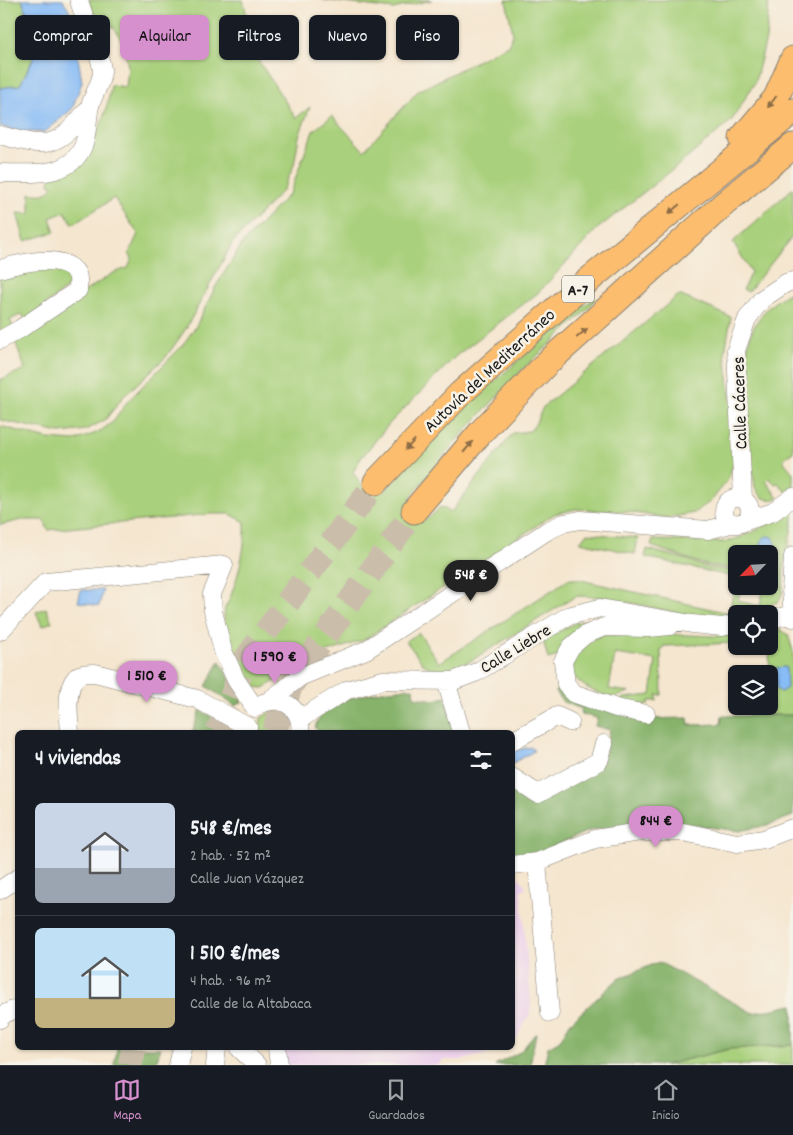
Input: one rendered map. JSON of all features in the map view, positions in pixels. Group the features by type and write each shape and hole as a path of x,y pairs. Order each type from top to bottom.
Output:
{"highway":[{"path":"705,183 776,98 793,59"},
{"name":"Autovía del Mediterráneo","path":"376,482 460,394 584,284 793,111"},
{"name":"Autovía del Mediterráneo","path":"414,511 480,432 547,363 726,203 793,146"},
{"path":"726,203 793,160"}],"street":[{"path":"0,173 55,172 73,161 84,144 90,107 102,72 98,51 84,19 79,0"},
{"path":"0,135 34,144 56,141 71,130 90,107"},
{"path":"0,269 25,263 50,261 68,265 78,276 78,290 20,329 0,340"},
{"name":"Calle Cáceres","path":"737,523 749,515 736,502 742,459 736,350 747,319 762,299 786,283 793,281"},
{"path":"676,529 705,520 736,502 764,508 787,501"},
{"path":"70,730 69,700 72,681 80,674 95,673 197,699 249,730 250,717 263,704 300,677 366,650 547,531 580,520 708,530 773,512 787,501"},
{"path":"778,618 793,617 793,556"},
{"path":"0,631 46,582 224,565 212,594 213,611 223,651 236,680 263,704"},
{"name":"Calle Liebre","path":"300,726 347,690 383,680 453,682 477,672 568,616 600,608 692,624 722,627 728,626"},
{"path":"646,714 616,708 573,693 566,684 563,662 571,647 585,634 604,627 649,628 692,624"},
{"path":"446,681 460,730"},
{"path":"263,704 283,701 294,708 300,726"},
{"path":"515,739 557,716 570,722"},
{"path":"515,779 538,794 598,761 604,744"},
{"path":"515,865 537,862 595,839 640,832 683,832 737,842 764,839 793,828"},
{"path":"537,862 550,1013"},
{"path":"0,890 15,880"},
{"path":"0,1018 2,1015 15,1009"},
{"path":"178,1065 182,1050"},
{"path":"215,1065 217,1050"},
{"path":"241,1050 257,1065"},
{"path":"277,1050 279,1065"}],"shaded area":[{"path":"519,877 526,887 521,891 531,1004 529,1016 515,1040 515,881"},
{"path":"283,1050 499,1050 463,1060 442,1060 440,1065 285,1065"}],"green space":[{"path":"0,0 22,0 27,15 15,15 15,60 32,60 20,85 0,88"},
{"path":"88,0 243,0 247,15 219,15 219,60 258,60 296,118 310,107 299,136 294,165 283,190 233,242 185,330 166,357 123,397 105,420 86,430 60,433 0,420 0,380 25,369 14,338 113,273 128,268 132,259 129,253 138,234 114,198 73,224 65,212 50,218 55,232 25,241 17,213 30,214 30,193 40,194 48,192 53,186 49,184 50,178 82,157 93,143 108,102 111,85 126,87 127,60 209,60 209,15 120,15 120,38 112,25 110,26 110,15 95,15"},
{"path":"323,0 432,0 393,9"},
{"path":"506,0 769,0 766,39 755,82 732,120 685,160 597,229 539,292 456,356 390,423 361,458 353,472 366,493 375,495 385,490 451,419 578,309 596,298 589,308 523,369 455,442 410,498 414,521 425,520 440,507 451,512 513,433 530,431 543,407 679,295 731,317 725,352 737,454 728,480 711,501 694,513 668,518 628,512 575,509 554,514 364,640 325,653 302,664 264,688 252,687 241,671 231,650 224,617 225,608 230,599 239,570 245,522 230,514 212,514 48,530 44,520 22,520 0,525 0,426 48,439 74,441 99,432 114,421 127,402 182,346 196,326 216,286 242,244 290,193 313,131 332,116 364,151 418,91 508,45 513,34"},
{"path":"793,188 793,236 748,292 743,289 751,272 733,242"},
{"path":"59,266 72,277 67,288 26,320 22,314 10,320 13,327 0,334 0,272"},
{"path":"793,291 793,452 784,458 784,462 793,473 793,487 786,492 778,483 775,484 769,478 766,481 778,498 767,499 759,494 755,487 748,431 746,367 748,349 751,334 762,314 773,303"},
{"path":"793,507 793,520 784,570 783,592 778,602 766,605 760,605 762,595 778,595 778,545 773,545 771,536 762,540 761,545 728,545 728,568 706,565 651,546 653,540 723,542 733,540 759,529"},
{"path":"587,533 638,538 635,554 580,542"},
{"path":"647,549 688,560 705,567 728,570 728,576 645,557"},
{"path":"569,579 728,613 728,619 698,617 602,597 576,596 453,670 434,670 423,664 406,641 419,633 439,663"},
{"path":"733,595 739,595 738,601 756,605 731,605"},
{"path":"46,608 52,622 42,626 36,612"},
{"path":"597,618 617,618 555,657 548,659 543,640 575,623"},
{"path":"778,628 788,635 793,651 793,715 778,715 778,665 769,665 769,655 778,655"},
{"path":"594,635 728,635 728,643 664,646 661,650 662,695 657,695 657,701 649,701 648,705 622,701 624,698 651,695 656,660 615,654 609,689 629,692 617,697 587,688 575,678 572,672 572,661 580,649"},
{"path":"220,661 242,702 235,706 206,686"},
{"path":"413,688 414,697 435,700 445,697 455,730 317,730 315,728 320,717 341,702 387,690"},
{"path":"560,690 640,719 688,718 689,725 721,724 722,716 793,715 793,816 768,825 739,831 661,821 625,825 588,831 542,852 515,856 515,786 537,799 603,763 610,730 595,726 597,718 580,714 582,709 563,702 555,691"},
{"path":"200,710 229,726 232,730 193,730"},
{"path":"273,710 286,715 290,724 289,730 260,730 261,718"},
{"path":"659,962 753,1013 793,1005 793,1045 729,1049 665,1065 544,1065 548,1047 560,1040 570,1023 618,979"},
{"path":"536,1033 530,1065 495,1065 520,1052"},
{"path":"793,1045 793,1065 665,1065 729,1049"},
{"path":"117,1050 160,1050 155,1065 114,1065"}],"water":[{"path":"22,0 63,0 71,15 27,15"},
{"path":"32,60 78,60 82,82 72,109 45,132 19,132 0,126 0,88 20,85"},
{"path":"767,536 773,537 775,545 761,545 762,539"},
{"path":"81,590 103,590 99,606 78,602"},
{"path":"786,667 787,688 781,692 778,690 778,668"},
{"path":"531,747 534,751 515,762 515,751"}],"tunnel":[{"path":"219,730 246,659 376,482"},
{"path":"275,730 291,685 414,511"},
{"path":"130,1065 134,1050"}]}
